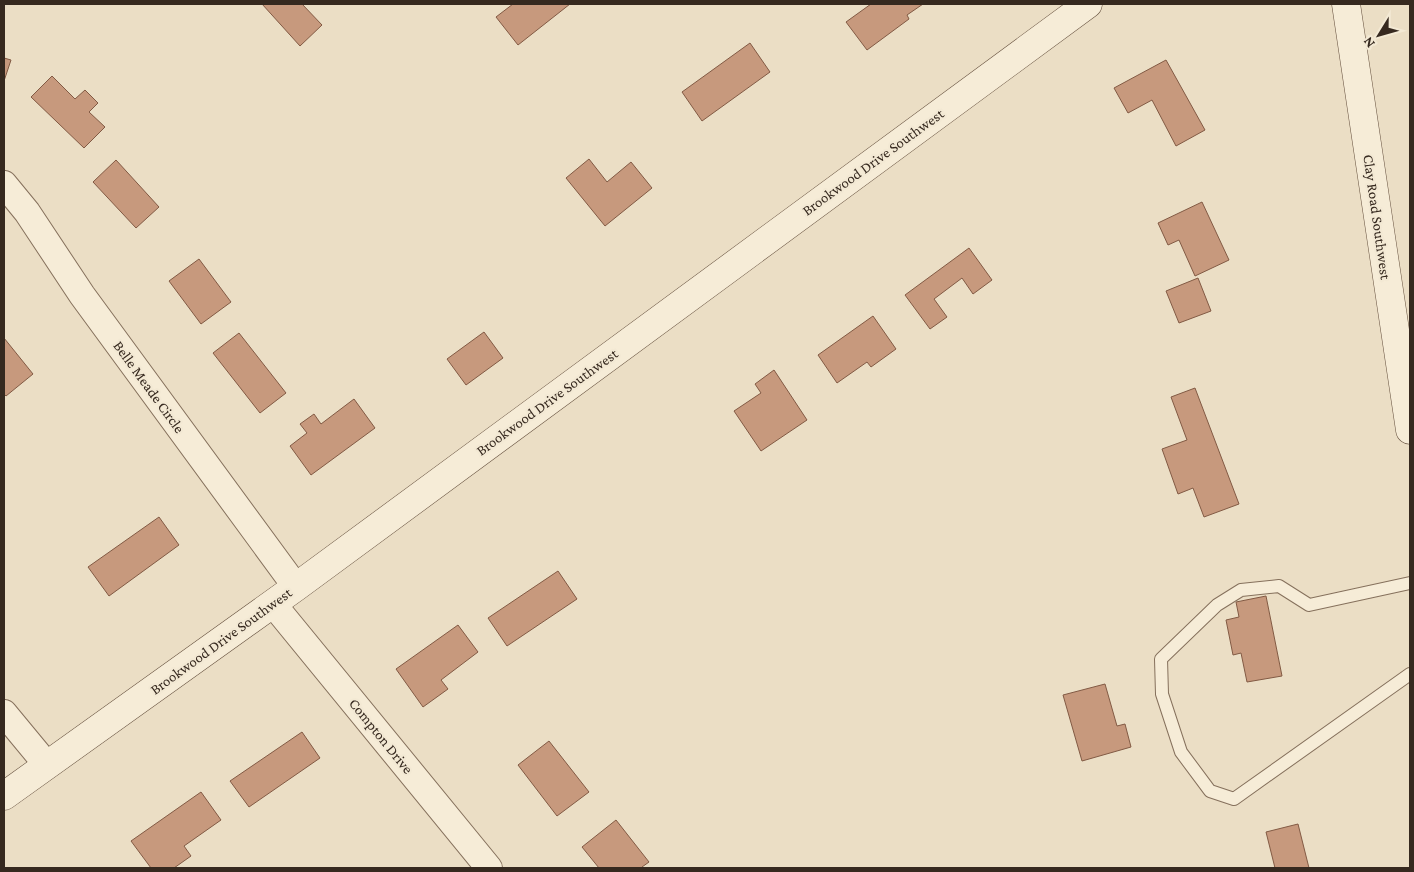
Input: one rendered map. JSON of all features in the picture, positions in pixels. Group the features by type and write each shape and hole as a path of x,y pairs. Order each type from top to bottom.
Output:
{"street":[{"name":"Brookwood Drive Southwest","path":"4,796 274,604 1088,4"},
{"name":"Clay Road Southwest","path":"1346,4 1410,430"},
{"name":"Belle Meade Circle","path":"4,184 27,212 82,296 296,587"},
{"name":"Compton Drive","path":"274,604 489,868"},
{"path":"4,713 48,765"}],"lane":[{"path":"1410,583 1309,605 1278,586 1241,590 1217,606 1161,659 1162,694 1181,752 1210,791 1234,798 1410,674"}],"building":[{"path":"262,4 302,4 322,25 300,46"},
{"path":"513,4 570,4 518,45 496,17"},
{"path":"871,4 923,4 907,15 909,19 867,50 846,22"},
{"path":"750,43 770,72 702,121 682,92"},
{"path":"4,58 11,60 4,81"},
{"path":"1166,60 1205,130 1176,146 1152,100 1128,113 1114,88"},
{"path":"52,76 75,99 85,90 98,103 89,112 105,127 84,148 31,97"},
{"path":"589,159 607,182 631,162 652,188 605,226 566,178"},
{"path":"116,160 159,207 136,228 93,182"},
{"path":"1202,202 1229,260 1195,276 1179,240 1168,245 1158,223"},
{"path":"969,248 992,280 973,294 962,278 934,299 947,317 930,329 905,295"},
{"path":"199,259 231,302 201,324 169,281"},
{"path":"1198,278 1211,311 1179,323 1166,291"},
{"path":"873,316 896,349 871,367 867,362 837,383 818,355"},
{"path":"484,332 503,358 466,385 447,359"},
{"path":"239,333 286,393 260,413 213,353"},
{"path":"4,338 33,374 6,396 4,394"},
{"path":"774,370 807,420 761,451 734,411 761,393 755,384"},
{"path":"1195,388 1239,504 1204,517 1193,488 1178,494 1162,449 1187,440 1171,397"},
{"path":"354,399 375,428 311,475 290,446 307,433 300,424 314,414 321,424"},
{"path":"159,517 179,545 109,596 88,567"},
{"path":"558,571 577,599 507,646 488,618"},
{"path":"1266,596 1282,676 1247,682 1241,653 1233,655 1226,620 1239,617 1236,602"},
{"path":"458,625 478,652 441,680 448,689 423,707 396,669"},
{"path":"1105,684 1117,726 1125,724 1131,747 1082,761 1063,695"},
{"path":"302,732 320,758 249,807 230,781"},
{"path":"549,741 589,792 557,816 518,765"},
{"path":"201,792 221,820 184,846 191,856 174,868 151,868 131,841"},
{"path":"616,820 649,862 643,868 599,868 582,847"},
{"path":"1298,824 1309,868 1275,868 1266,832"}]}
